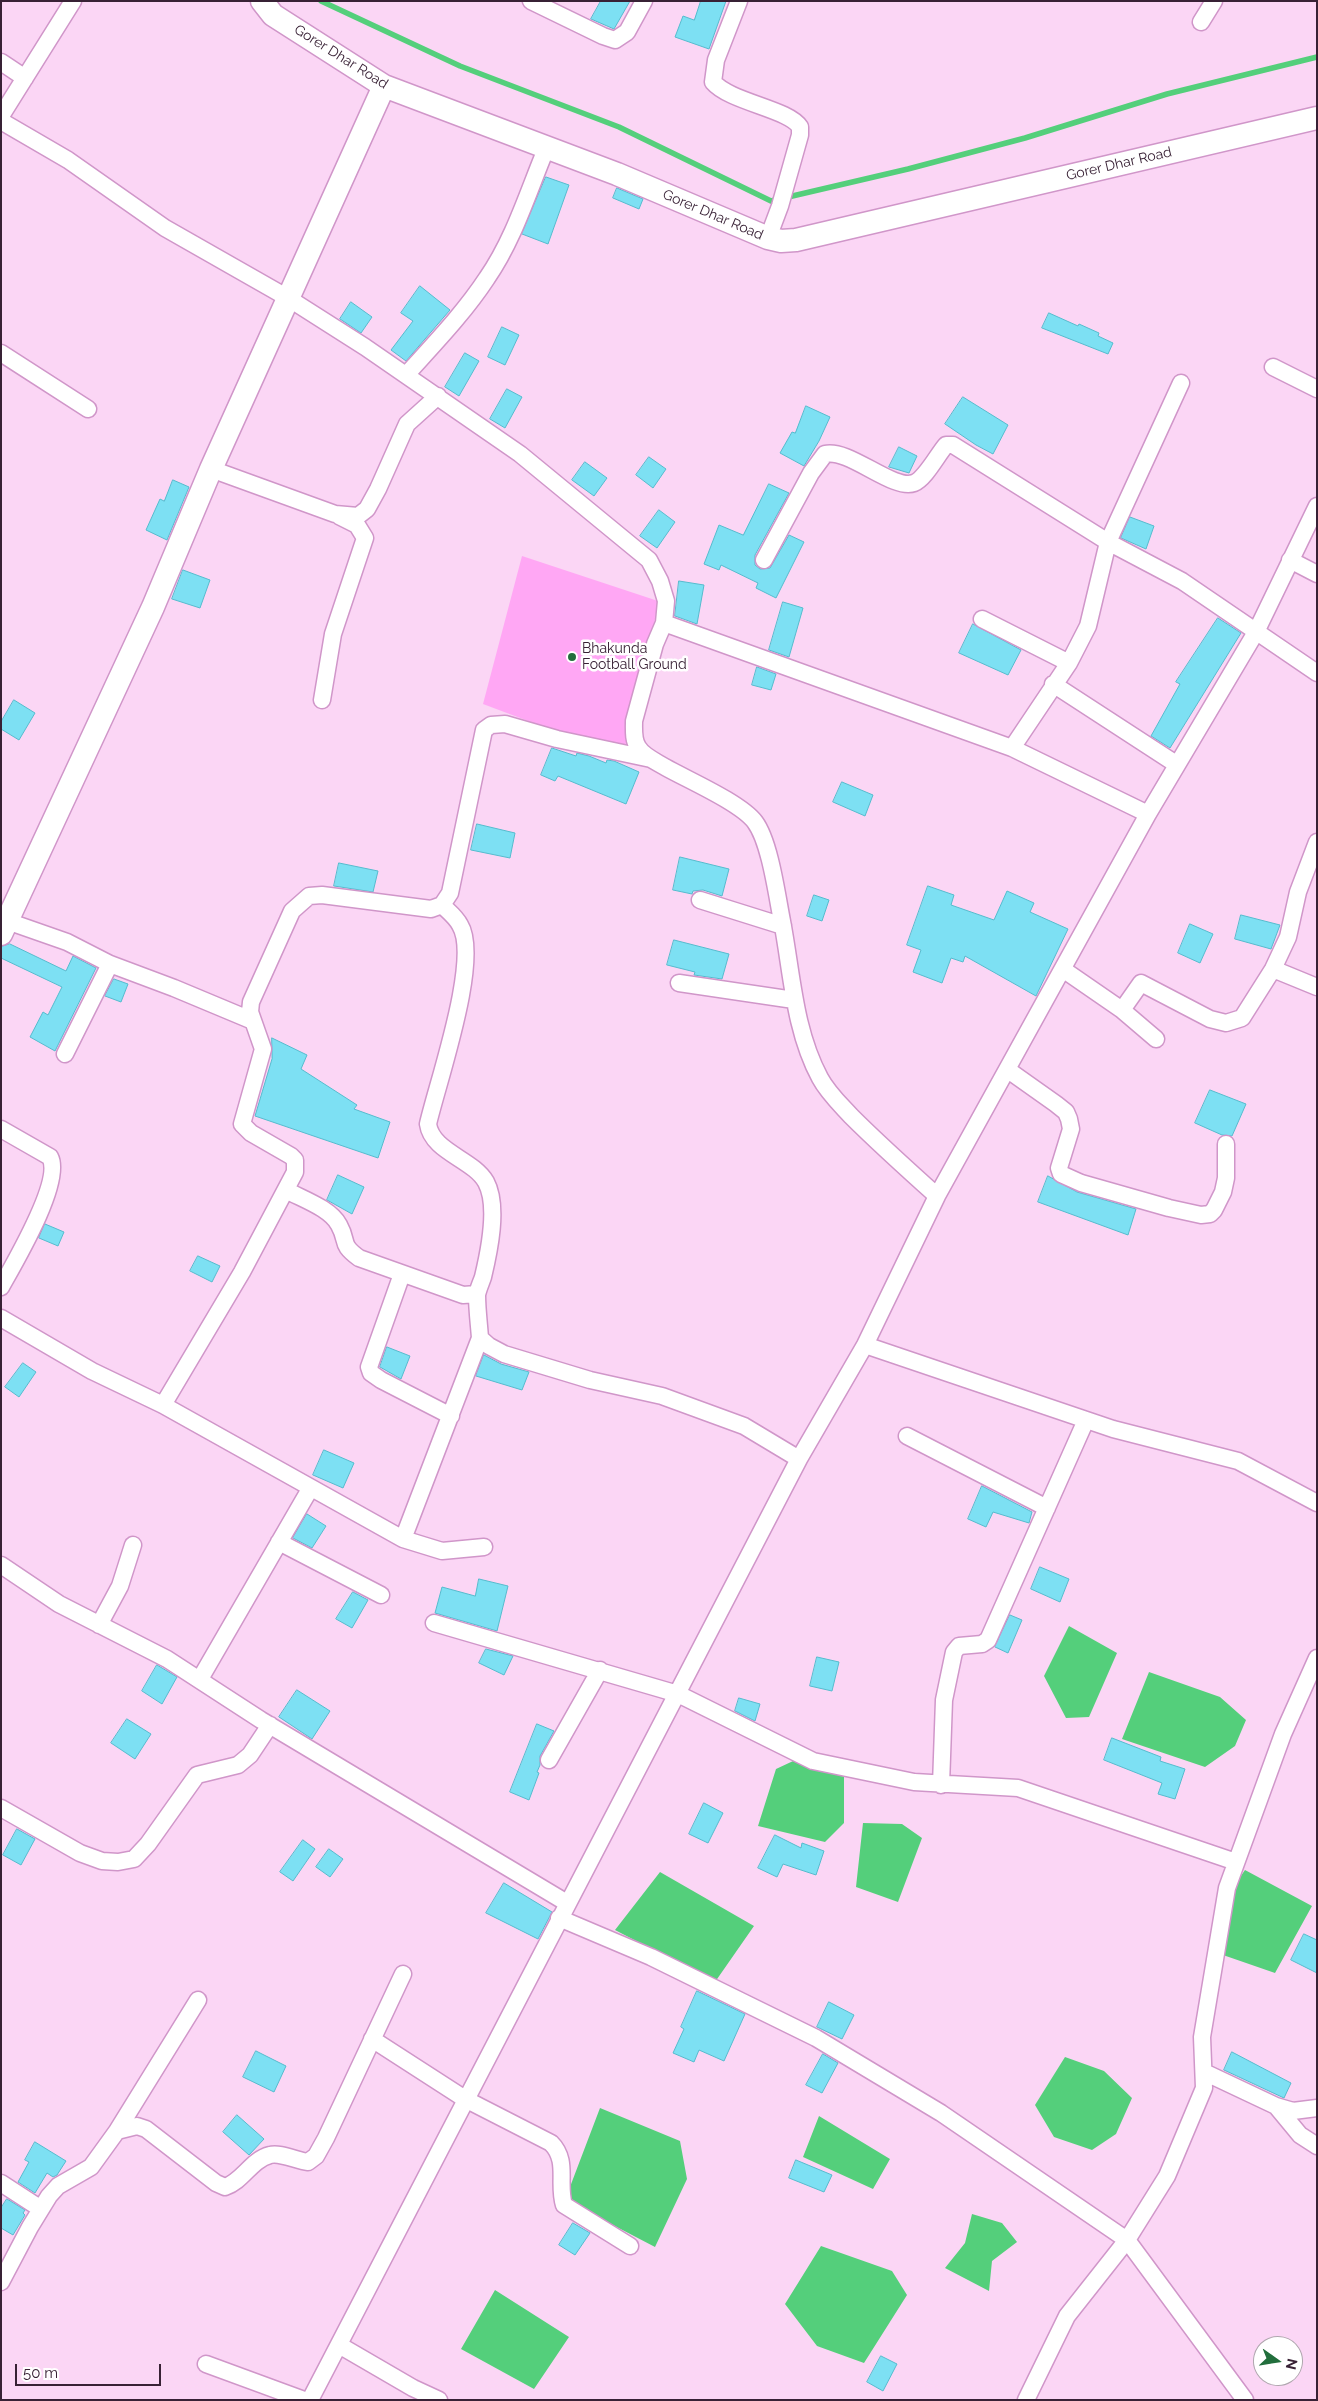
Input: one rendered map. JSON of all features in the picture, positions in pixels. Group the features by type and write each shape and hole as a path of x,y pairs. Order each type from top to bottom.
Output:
{"street":[{"path":"1,116 73,1"},
{"name":"Gorer Dhar Road","path":"262,1 273,15 384,86 546,149 617,174 768,238 781,241 796,240 1317,118"},
{"path":"531,1 615,40 627,32 644,1"},
{"path":"739,1 716,60 713,82 724,91 798,123 800,135 780,206 768,238"},
{"path":"1201,22 1214,1"},
{"path":"1,62 25,78"},
{"path":"254,1021 110,964 67,942 4,928 153,607 211,469 384,86"},
{"path":"1,121 68,160 165,228 288,298 438,396 520,454 649,560 660,581 666,601 664,623 655,644 634,721 634,735 638,748 652,759 737,806 755,822 761,834 771,869 786,937 794,1000 806,1045 820,1077 830,1093 867,1132 937,1196"},
{"path":"406,375 463,311 488,277 507,244 546,149"},
{"path":"1,353 88,409"},
{"path":"1273,366 1317,389"},
{"path":"1012,748 1053,684 1069,663 1088,626 1108,542 1181,383"},
{"path":"335,514 358,516 367,510 406,424 438,396"},
{"path":"764,560 811,473 825,454 839,454 878,473 904,483 914,484 921,478 946,445 953,445 1108,542 1182,581 1317,673"},
{"path":"211,469 335,514 357,525 365,538 332,634 322,700"},
{"path":"310,2400 799,1459 865,1346 937,1196 1064,970 1176,764 1256,632 1317,506"},
{"path":"1290,560 1317,574"},
{"path":"982,619 1069,663"},
{"path":"664,623 1012,748 1148,814"},
{"path":"1053,684 1176,764"},
{"path":"163,1405 242,1272 294,1172 295,1160 251,1133 242,1124 263,1049 250,1012 251,1002 292,911 309,896 431,909 442,905 450,893 484,730 491,725 505,724 557,739 652,759"},
{"path":"1122,1010 1140,983 1210,1019 1226,1023 1242,1018 1273,969 1288,937 1298,892 1317,842"},
{"path":"700,900 783,926"},
{"path":"402,1539 480,1338 477,1294 491,1240 491,1198 486,1182 472,1166 437,1142 429,1133 428,1124 458,1012 466,959 465,938 460,925 442,905"},
{"path":"65,1054 110,964"},
{"path":"1273,969 1317,988"},
{"path":"1064,970 1122,1010 1156,1039"},
{"path":"679,983 794,1000"},
{"path":"1008,1070 1066,1112 1071,1129 1059,1168 1061,1174 1081,1183 1169,1208 1201,1215 1210,1214 1223,1192 1226,1178 1226,1144"},
{"path":"1,1129 50,1157 54,1170 44,1201 1,1287"},
{"path":"286,1190 331,1216 339,1225 346,1249 359,1258 463,1295 477,1294"},
{"path":"402,1274 369,1367 371,1373 451,1416"},
{"path":"1,1318 92,1371 163,1405 402,1539 442,1551 484,1547"},
{"path":"480,1338 489,1346 504,1354 590,1380 662,1396 744,1426 799,1459"},
{"path":"865,1346 1113,1430 1238,1461 1317,1503"},
{"path":"941,1785 944,1700 954,1652 959,1646 982,1644 988,1640 1086,1420"},
{"path":"907,1436 1047,1508"},
{"path":"200,1679 310,1489"},
{"path":"280,1542 381,1595"},
{"path":"99,1625 120,1586 133,1545"},
{"path":"1,1565 59,1604 167,1659 270,1725 567,1903"},
{"path":"434,1623 678,1694 813,1761 914,1782 1018,1788 1236,1862"},
{"path":"1026,2400 1066,2316 1127,2240 1167,2176 1204,2088 1202,2037 1227,1888 1282,1734 1317,1658"},
{"path":"549,1760 600,1670"},
{"path":"1,1808 80,1852 102,1861 118,1862 134,1859 148,1844 197,1776 238,1765 250,1755 270,1725"},
{"path":"559,1918 651,1957 816,2038 940,2113 1127,2240 1245,2400"},
{"path":"117,2131 137,2126 146,2129 225,2187 232,2184 258,2161 271,2154 308,2162 316,2156 326,2138 403,1974"},
{"path":"1,2282 41,2209 58,2186 91,2167 117,2131 198,2000"},
{"path":"372,2039 465,2099 551,2143 558,2150 563,2166 561,2190 564,2205 630,2246"},
{"path":"1204,2072 1276,2106 1293,2111 1317,2108"},
{"path":"1276,2106 1300,2135 1317,2146"},
{"path":"1,2183 41,2209"},
{"path":"339,2345 413,2388 440,2400"},
{"path":"206,2364 304,2400"}],"shaded area":[{"name":"Bhakunda Football Ground","path":"522,556 658,601 646,672 643,721 640,736 634,742 618,746 560,733 483,704"},
{"path":"1069,1626 1117,1653 1089,1717 1066,1718 1044,1676"},
{"path":"1149,1672 1220,1697 1246,1720 1235,1746 1205,1767 1122,1739"},
{"path":"806,1755 844,1769 844,1823 825,1842 758,1826 776,1769"},
{"path":"863,1823 902,1824 922,1838 898,1902 856,1887"},
{"path":"1245,1870 1312,1906 1275,1973 1223,1955 1234,1886"},
{"path":"660,1872 754,1926 715,1982 615,1930"},
{"path":"1065,2057 1104,2071 1132,2098 1116,2134 1092,2150 1054,2137 1035,2105"},
{"path":"600,2108 680,2141 687,2179 655,2247 565,2200"},
{"path":"819,2116 890,2159 873,2189 803,2157"},
{"path":"972,2214 1002,2223 1017,2242 992,2261 989,2291 945,2268 965,2243"},
{"path":"821,2246 892,2271 907,2295 864,2363 817,2346 785,2304"},
{"path":"495,2290 569,2337 534,2389 461,2349"}],"building":[{"path":"601,1 630,1 614,29 591,19"},
{"path":"701,1 726,1 709,49 675,37 683,16 694,20"},
{"path":"546,177 569,185 548,244 522,234"},
{"path":"617,188 643,199 639,209 613,198"},
{"path":"420,286 450,310 406,361 391,350 413,321 401,313"},
{"path":"351,302 372,317 361,333 340,319"},
{"path":"1049,313 1099,333 1098,336 1113,343 1108,354 1042,328"},
{"path":"502,327 519,335 505,365 488,357"},
{"path":"465,353 479,361 459,396 445,387"},
{"path":"507,389 522,397 505,428 490,419"},
{"path":"963,397 1008,425 993,454 945,424"},
{"path":"806,406 830,417 819,441 804,466 780,453 792,432 795,433"},
{"path":"899,447 917,456 909,473 889,467"},
{"path":"649,457 666,469 653,488 636,475"},
{"path":"585,462 607,478 594,496 572,480"},
{"path":"173,480 189,487 167,540 146,530 160,499 164,501"},
{"path":"769,484 789,493 755,555 755,565 760,569 770,568 789,535 804,542 776,598 756,588 758,583 721,565 719,570 704,564 719,525 743,535"},
{"path":"659,510 675,522 657,548 640,536"},
{"path":"1130,517 1154,526 1146,549 1121,538"},
{"path":"183,570 210,580 200,608 172,599"},
{"path":"679,581 704,585 697,624 675,616"},
{"path":"783,602 803,608 789,657 769,650"},
{"path":"1218,618 1241,633 1170,748 1151,736 1180,684 1176,682"},
{"path":"973,624 1021,650 1008,675 959,653"},
{"path":"757,667 776,674 771,690 752,685"},
{"path":"14,700 35,713 19,740 1,729 1,722"},
{"path":"552,748 576,756 577,753 589,756 606,763 607,760 614,761 639,772 626,804 558,776 555,781 541,775"},
{"path":"842,782 873,795 865,816 833,802"},
{"path":"477,824 515,833 510,858 471,850"},
{"path":"680,857 729,869 722,896 703,890 693,891 692,894 673,890"},
{"path":"339,863 378,871 373,892 334,886"},
{"path":"928,886 954,895 951,905 994,920 1007,891 1034,903 1030,912 1068,929 1036,996 965,956 963,962 951,958 942,983 913,972 921,950 907,945"},
{"path":"814,895 829,900 822,921 807,916"},
{"path":"1241,915 1280,925 1271,949 1235,939"},
{"path":"1190,924 1213,934 1200,963 1178,953"},
{"path":"674,940 729,954 722,979 694,975 695,972 667,965"},
{"path":"10,944 66,971 73,956 96,968 55,1051 30,1037 43,1012 48,1015 62,987 1,958 1,947"},
{"path":"114,979 128,984 121,1002 105,996"},
{"path":"272,1038 307,1055 301,1069 357,1105 354,1109 390,1122 378,1158 255,1116 272,1059"},
{"path":"1210,1090 1246,1104 1232,1136 1222,1135 1195,1123"},
{"path":"338,1175 364,1187 352,1214 327,1200"},
{"path":"1048,1176 1077,1192 1136,1209 1128,1235 1038,1202"},
{"path":"45,1224 64,1232 58,1246 39,1238"},
{"path":"198,1256 220,1266 212,1282 190,1271"},
{"path":"387,1347 410,1356 401,1379 380,1367"},
{"path":"484,1355 501,1364 529,1372 522,1390 476,1376"},
{"path":"23,1363 36,1372 19,1397 5,1387"},
{"path":"324,1450 354,1463 343,1488 313,1475"},
{"path":"982,1486 1032,1512 1029,1523 993,1512 986,1527 968,1519"},
{"path":"307,1514 326,1526 312,1548 293,1538"},
{"path":"1040,1567 1069,1579 1060,1602 1031,1589"},
{"path":"479,1579 508,1586 497,1631 435,1613 442,1587 475,1596"},
{"path":"353,1592 368,1600 352,1628 336,1619"},
{"path":"1010,1615 1022,1620 1008,1653 995,1647"},
{"path":"486,1649 513,1656 504,1675 479,1663"},
{"path":"817,1657 839,1662 832,1691 810,1686"},
{"path":"157,1665 177,1677 162,1704 142,1691"},
{"path":"297,1690 330,1711 312,1739 279,1717"},
{"path":"739,1698 760,1704 755,1721 735,1711"},
{"path":"127,1719 151,1734 135,1759 111,1743"},
{"path":"537,1724 554,1731 540,1756 540,1765 537,1772 539,1773 529,1800 510,1792"},
{"path":"1112,1738 1161,1757 1160,1761 1185,1769 1175,1799 1158,1794 1162,1783 1104,1760"},
{"path":"704,1803 723,1813 708,1843 689,1834"},
{"path":"17,1829 35,1839 21,1865 3,1855"},
{"path":"775,1835 801,1848 802,1843 824,1851 816,1875 783,1864 777,1877 758,1868"},
{"path":"303,1840 315,1849 293,1881 280,1872"},
{"path":"329,1849 343,1859 330,1877 316,1867"},
{"path":"504,1883 552,1912 538,1939 486,1913"},
{"path":"1304,1934 1317,1940 1317,1973 1291,1960"},
{"path":"697,1991 745,2014 724,2061 699,2050 694,2062 673,2053 684,2029 681,2027"},
{"path":"829,2002 854,2015 842,2039 817,2027"},
{"path":"256,2051 286,2066 274,2092 243,2077"},
{"path":"1232,2052 1291,2083 1284,2098 1224,2070"},
{"path":"823,2054 838,2063 822,2093 806,2085"},
{"path":"237,2115 264,2139 249,2155 223,2132"},
{"path":"35,2142 66,2161 57,2175 53,2177 47,2173 35,2193 18,2182 29,2162 25,2160"},
{"path":"796,2160 832,2175 824,2192 789,2178"},
{"path":"7,2199 25,2210 23,2213 25,2215 13,2235 1,2228 1,2208"},
{"path":"573,2223 590,2233 575,2255 559,2245"},
{"path":"881,2356 897,2364 883,2391 867,2382"}],"waterway":[{"path":"321,1 460,66 619,127 771,201 908,169 1025,138 1167,94 1317,57"}],"place":[{"name":"Bhakunda Football Ground","path":"572,657"}]}
